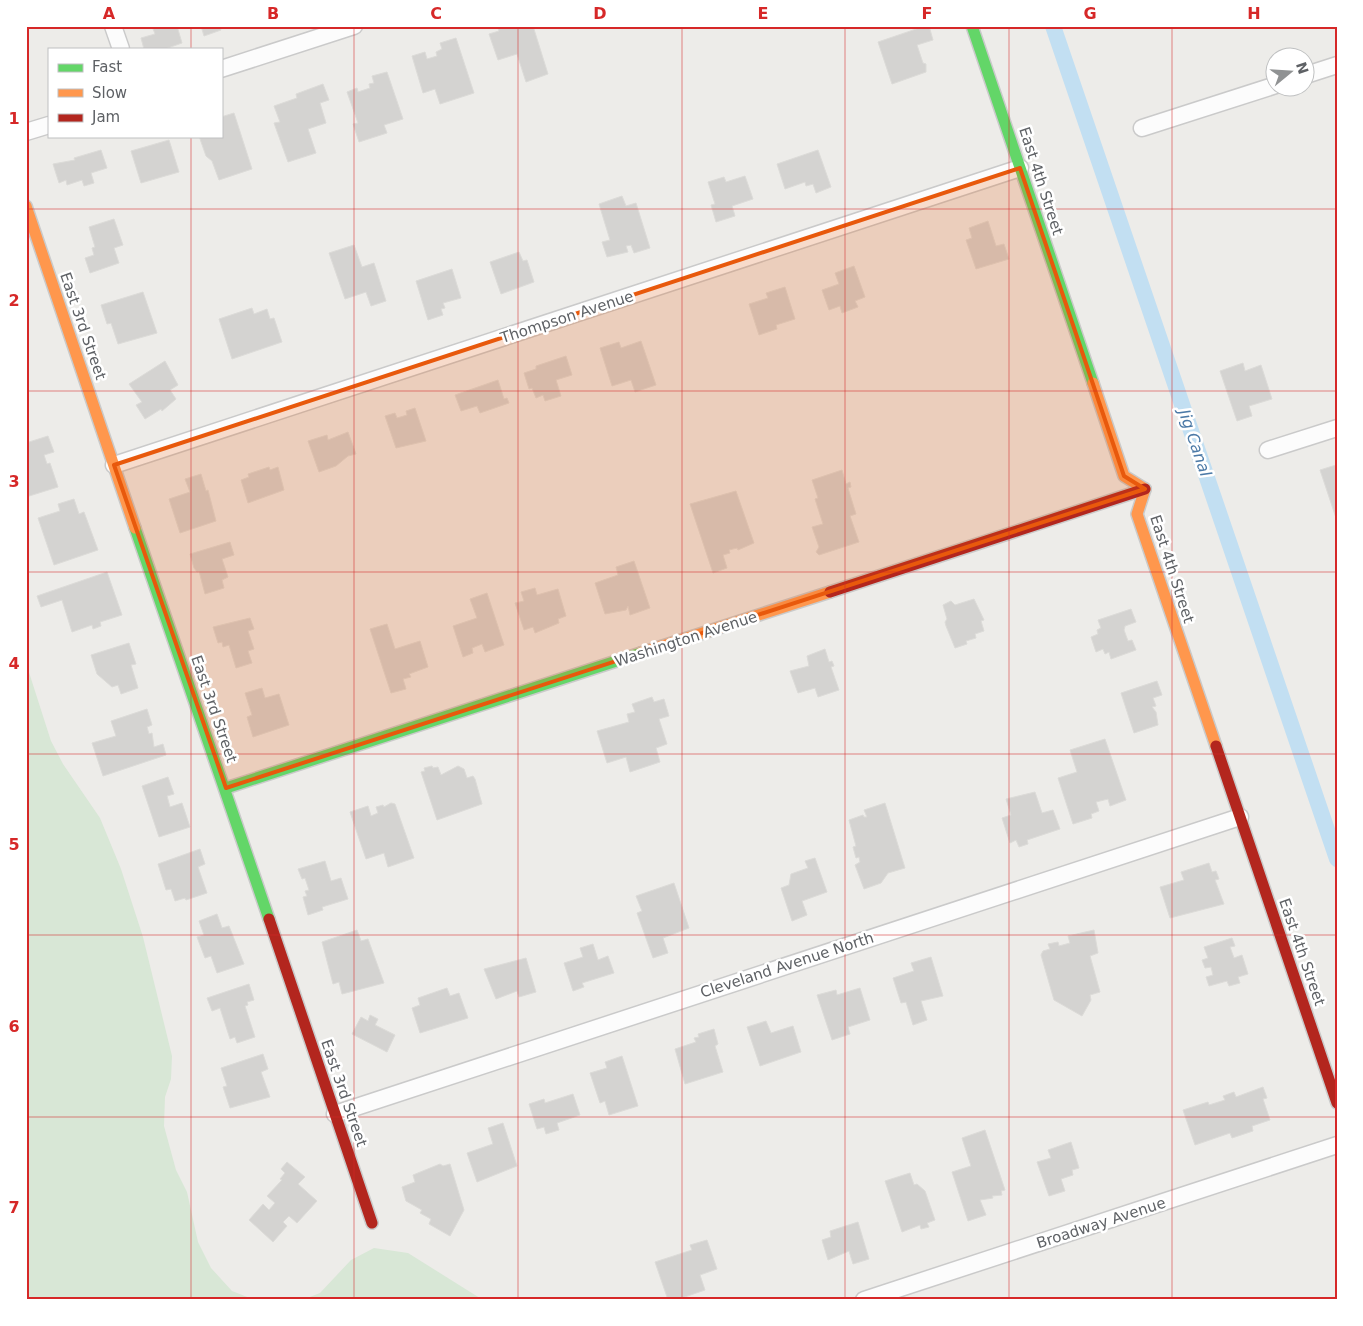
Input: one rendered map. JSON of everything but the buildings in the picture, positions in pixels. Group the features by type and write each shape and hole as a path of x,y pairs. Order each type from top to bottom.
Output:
{"street":[{"path":"113,26 121,48"},
{"path":"222,69 354,26"},
{"name":"East 4th Street","path":"972,26 1124,476 1145,489 1137,514 1337,1102"},
{"path":"1316,72 1337,65"},
{"path":"1142,128 1266,87"},
{"path":"26,132 48,125"},
{"name":"Thompson Avenue","path":"114,465 1020,168"},
{"name":"East 3rd Street","path":"26,206 226,788 372,1223"},
{"path":"1268,450 1337,428"},
{"name":"Washington Avenue","path":"226,788 1145,489"},
{"name":"Cleveland Avenue North","path":"335,1114 1240,817"},
{"name":"Broadway Avenue","path":"864,1300 1337,1144"}],"highlighted area":[{"path":"1020,168 1124,476 1145,489 226,788 114,465"}],"green space":[{"path":"26,663 51,741 63,764 100,818 121,869 143,937 172,1056 171,1079 165,1097 164,1126 176,1170 187,1192 198,1242 211,1268 232,1291 255,1300 26,1300"},
{"path":"374,1248 408,1253 483,1300 302,1300 320,1293 351,1260"}],"waterway":[{"name":"Jig Canal","path":"1053,26 1337,859"}],"traffic: fast":[{"path":"972,26 1093,383"},
{"path":"135,528 269,919"},
{"path":"226,788 641,653"}],"traffic: slow":[{"path":"26,206 135,528"},
{"path":"1093,383 1124,476 1145,489 1137,514 1216,746"},
{"path":"641,653 830,592"}],"traffic: jam":[{"path":"830,592 1145,489"},
{"path":"1216,746 1337,1103"},
{"path":"269,919 372,1223"}]}
